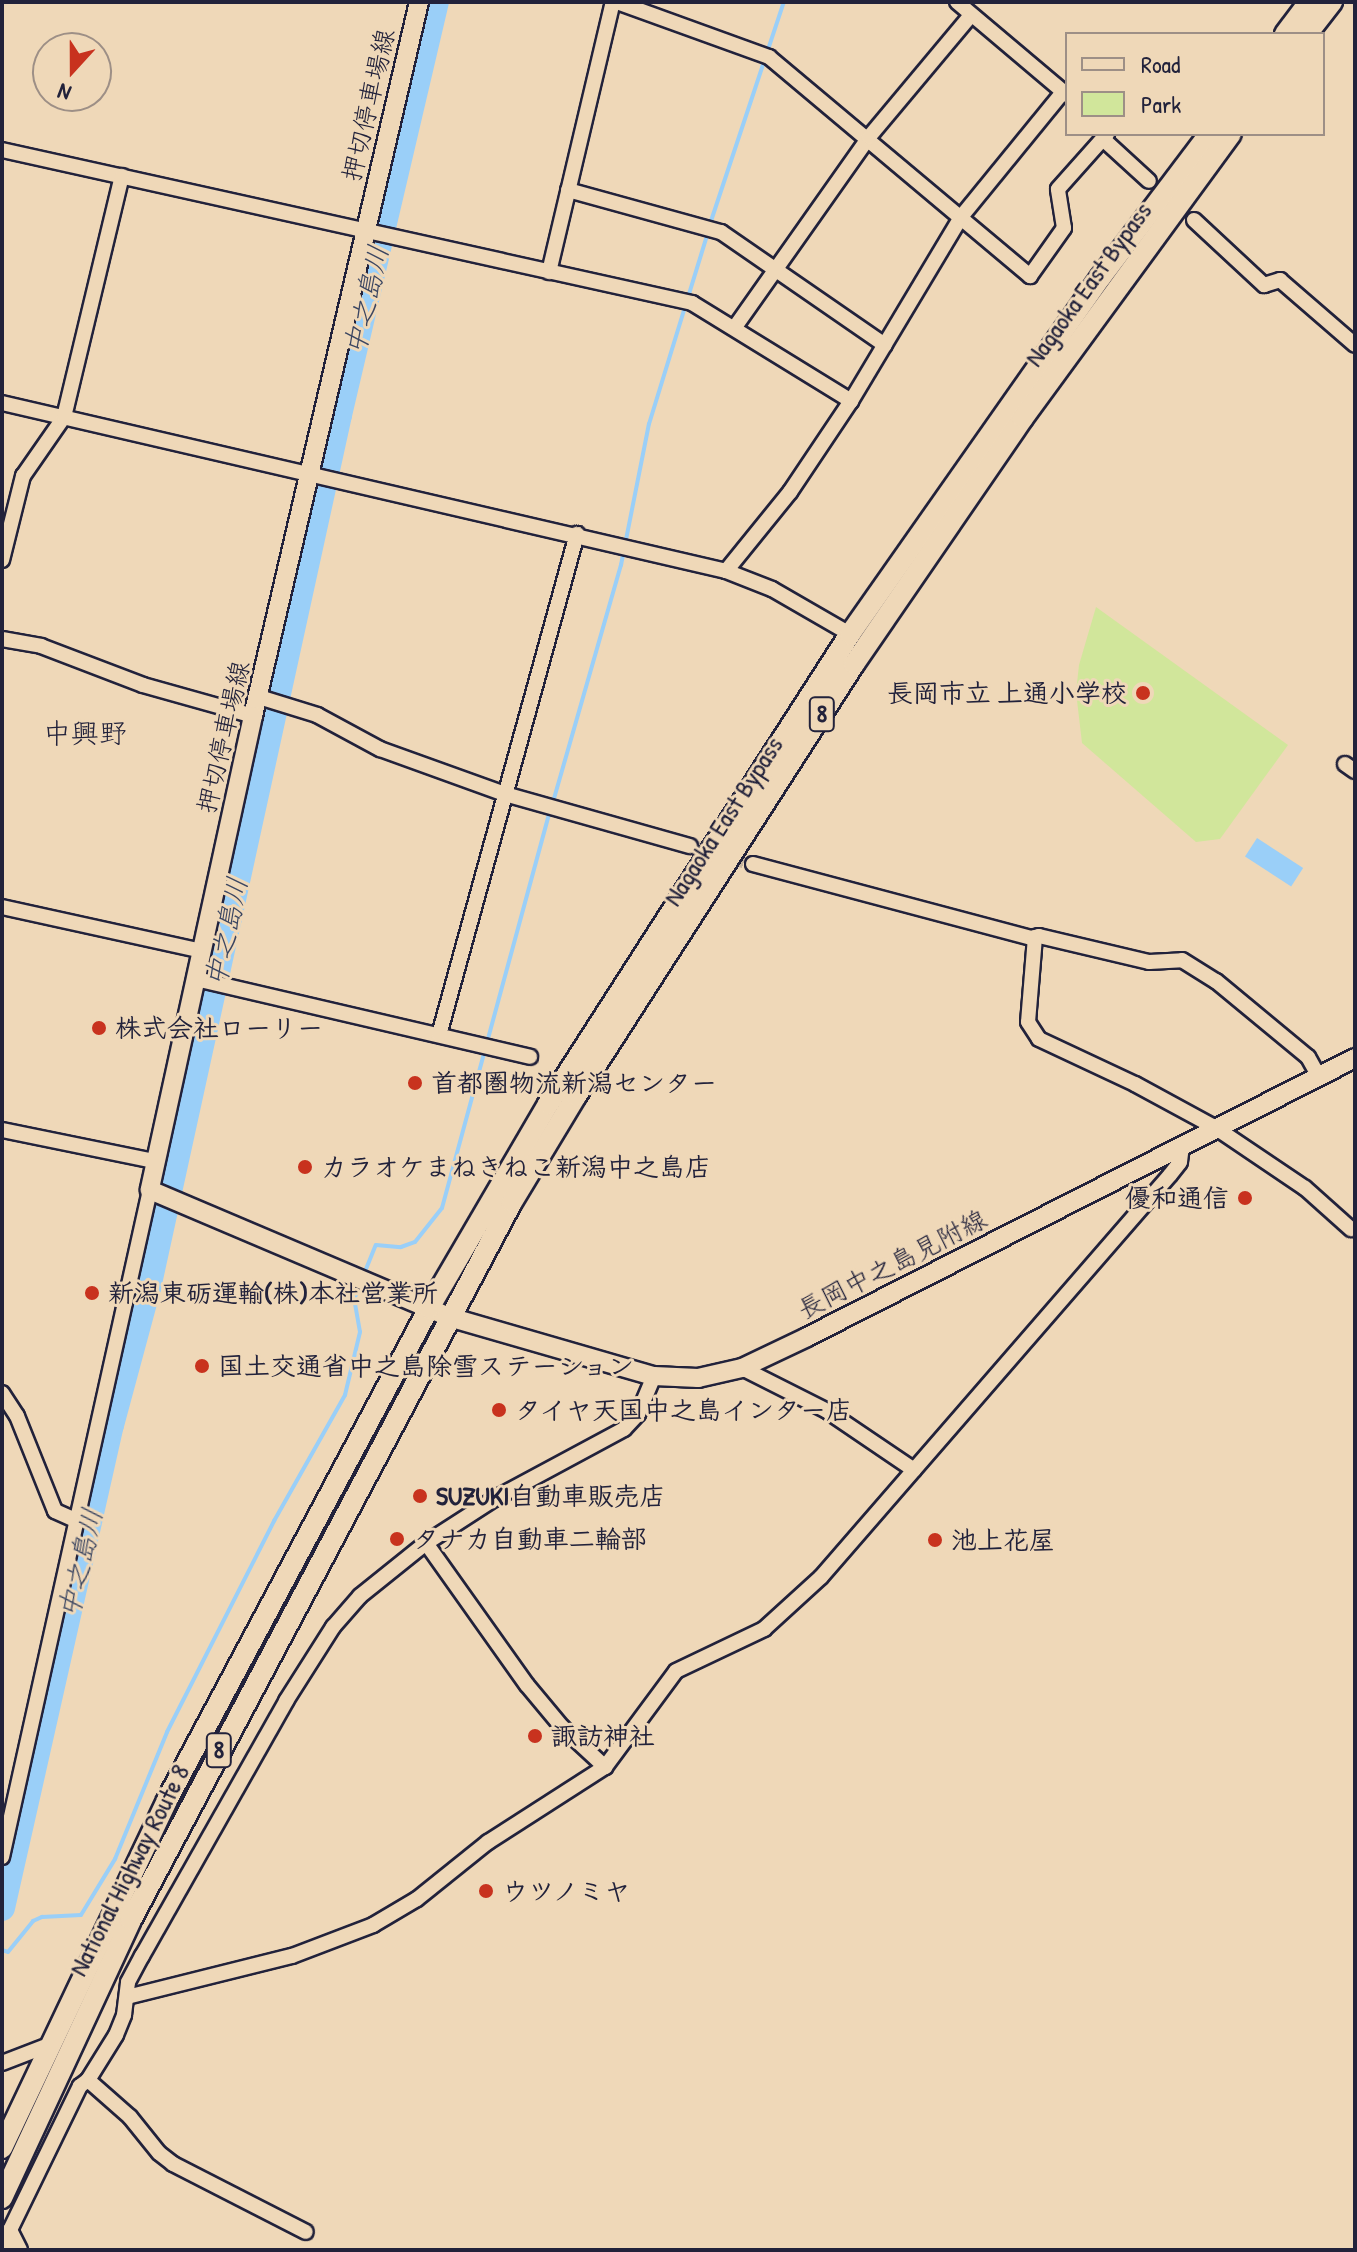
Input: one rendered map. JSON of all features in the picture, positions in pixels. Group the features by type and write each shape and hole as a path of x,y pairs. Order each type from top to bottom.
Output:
{"highway":[{"path":"1286,32 1309,2"},
{"path":"1309,32 1332,2"},
{"name":"Nagaoka East Bypass","path":"429,1308 587,1040 850,634 1101,277 1207,136"},
{"name":"Nagaoka East Bypass","path":"449,1317 576,1096 854,664 1023,418 1230,136"},
{"name":"National Highway Route 8","path":"2,2148 167,1800 429,1308"},
{"name":"National Highway Route 8","path":"4,2195 112,1959 190,1804 449,1317"},
{"path":"2,2125 39,2065"}],"main road":[{"name":"押切停車場線","path":"150,1190 253,716 321,478 365,231 419,2"},
{"name":"長岡中之島見附線","path":"429,1308 449,1317 654,1376 698,1378 742,1368 1355,1058"},
{"path":"150,1190 429,1308"}],"street":[{"path":"549,272 615,2 769,57 869,137 1030,276 1064,228 1058,189 1105,136 1149,181"},
{"path":"726,571 790,492 851,401 961,217 1065,93 957,2"},
{"path":"735,327 869,137 971,15"},
{"path":"2,150 692,303 851,401"},
{"path":"2,560 23,476 64,417 122,176"},
{"path":"568,190 710,227 777,269 885,345"},
{"path":"1194,220 1264,285 1280,280 1355,345"},
{"path":"2,403 726,571 772,589 850,634"},
{"path":"439,1035 508,795 577,534"},
{"path":"2,639 41,646 143,685 253,716"},
{"path":"259,697 317,715 380,749 508,795 690,846"},
{"path":"753,864 1035,937 1149,962 1182,960 1216,981 1308,1057 1319,1077"},
{"path":"2,907 202,951"},
{"path":"1035,937 1028,1022 1031,1031 1042,1041 1135,1084 1216,1128 1296,1181 1351,1229"},
{"path":"196,979 530,1057"},
{"path":"2,1130 154,1161"},
{"path":"127,1997 292,1956 373,1925 417,1899 488,1842 605,1767 676,1671 775,1621 821,1577 1170,1175 1180,1162 1182,1146"},
{"path":"2,1857 150,1190"},
{"path":"742,1368 827,1411 914,1470"},
{"path":"4,2250 10,2230 80,2086 88,2080 116,2035 128,1982 218,1818 333,1627 360,1596 426,1543 494,1499 624,1429 638,1414 654,1376"},
{"path":"2,1393 17,1416 55,1511 77,1521"},
{"path":"426,1543 527,1685 562,1727 605,1767"},
{"path":"190,1804 218,1818"},
{"path":"2,2063 49,2045"},
{"path":"88,2080 130,2117 159,2153 173,2164 306,2232"},
{"path":"10,2230 20,2250"}],"green space":[{"path":"1096,607 1288,745 1220,839 1196,842 1082,743 1076,692 1079,665"}],"water":[{"path":"1257,838 1303,868 1291,886 1245,856"}],"waterway":[{"name":"中之島川","path":"2,1908 111,1425 148,1288 339,415 436,2"},
{"path":"710,224 784,2"},
{"path":"553,802 621,565 649,424 708,232"},
{"path":"364,1274 376,1245 401,1247 415,1242 442,1208 550,811"},
{"path":"2,1950 8,1952 33,1921 42,1917 81,1915 115,1859 167,1732 274,1521 345,1395 360,1332 354,1299 360,1286"}],"tunnel":[{"path":"690,846 753,864"}],"place":[{"name":"長岡市立 上通小学校","path":"1143,693"},
{"name":"株式会社ローリー","path":"99,1028"},
{"name":"首都圏物流新潟センター","path":"415,1083"},
{"name":"カラオケまねきねこ新潟中之島店","path":"305,1167"},
{"name":"優和通信","path":"1245,1198"},
{"name":"新潟東砺運輸(株)本社営業所","path":"92,1293"},
{"name":"国土交通省中之島除雪ステーション","path":"202,1366"},
{"name":"タイヤ天国中之島インター店","path":"499,1410"},
{"name":"SUZUKI自動車販売店","path":"420,1496"},
{"name":"タナカ自動車二輪部","path":"397,1539"},
{"name":"池上花屋","path":"935,1540"},
{"name":"諏訪神社","path":"535,1736"},
{"name":"ウツノミヤ","path":"486,1891"}],"district":[{"name":"中興野","path":"85,733"}]}
